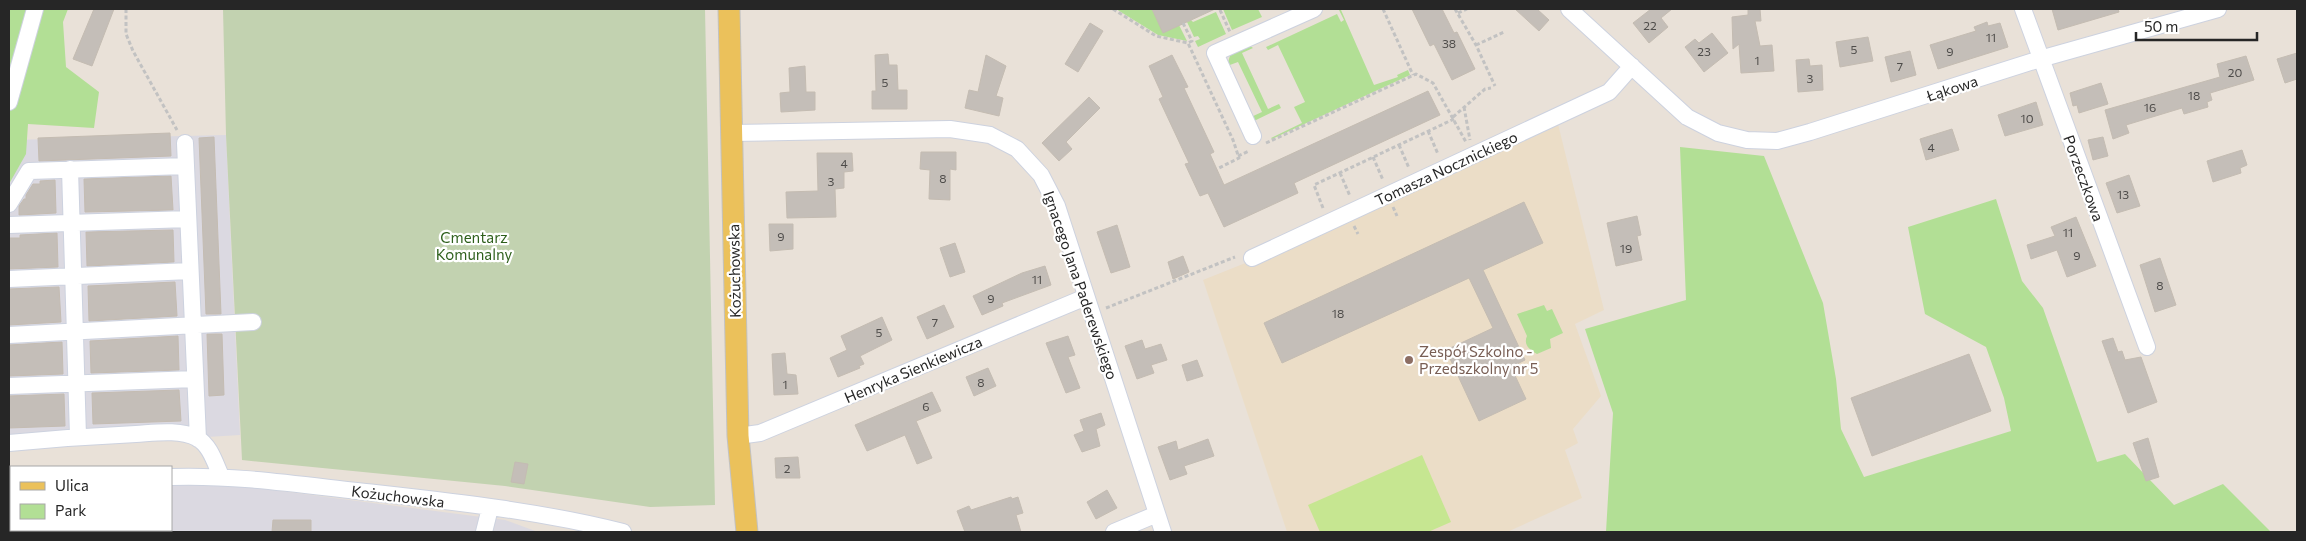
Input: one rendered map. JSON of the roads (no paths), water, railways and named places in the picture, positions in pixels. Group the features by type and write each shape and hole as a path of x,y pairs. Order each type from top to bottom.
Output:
{"main road":[{"name":"Kożuchowska","path":"729,9 738,436 747,532"}],"street":[{"path":"9,102 35,9"},
{"path":"1257,143 1216,53 1314,9"},
{"path":"1569,9 1632,66"},
{"name":"Porzeczkowa","path":"2023,9 2146,348"},
{"name":"Łąkowa","path":"1632,66 1688,117 1718,134 1747,140 1777,141 2040,59 2218,9"},
{"name":"Tomasza Nocznickiego","path":"1244,257 1585,104 1609,92 1632,66"},
{"name":"Ignacego Jana Paderewskiego","path":"732,133 950,129 990,135 1017,149 1041,175 1057,206 1163,532"},
{"path":"185,143 198,439"},
{"path":"9,204 29,170 186,166"},
{"path":"70,169 78,436"},
{"path":"9,225 188,219"},
{"path":"9,279 190,271"},
{"name":"Henryka Sienkiewicza","path":"738,436 760,433 1086,297"},
{"path":"9,335 253,322"},
{"path":"9,386 196,379"},
{"path":"9,443 78,436 168,433 188,435 198,439 208,448 221,476"},
{"name":"Kożuchowska","path":"172,477 221,476 428,499 581,521 623,532"},
{"path":"484,532 490,508"},
{"path":"1114,532 1157,514"}],"place":[{"name":"Zespół Szkolno - Przedszkolny nr 5","path":"1409,360"}],"park label":[{"name":"Cmentarz Komunalny","path":"474,246"}]}
